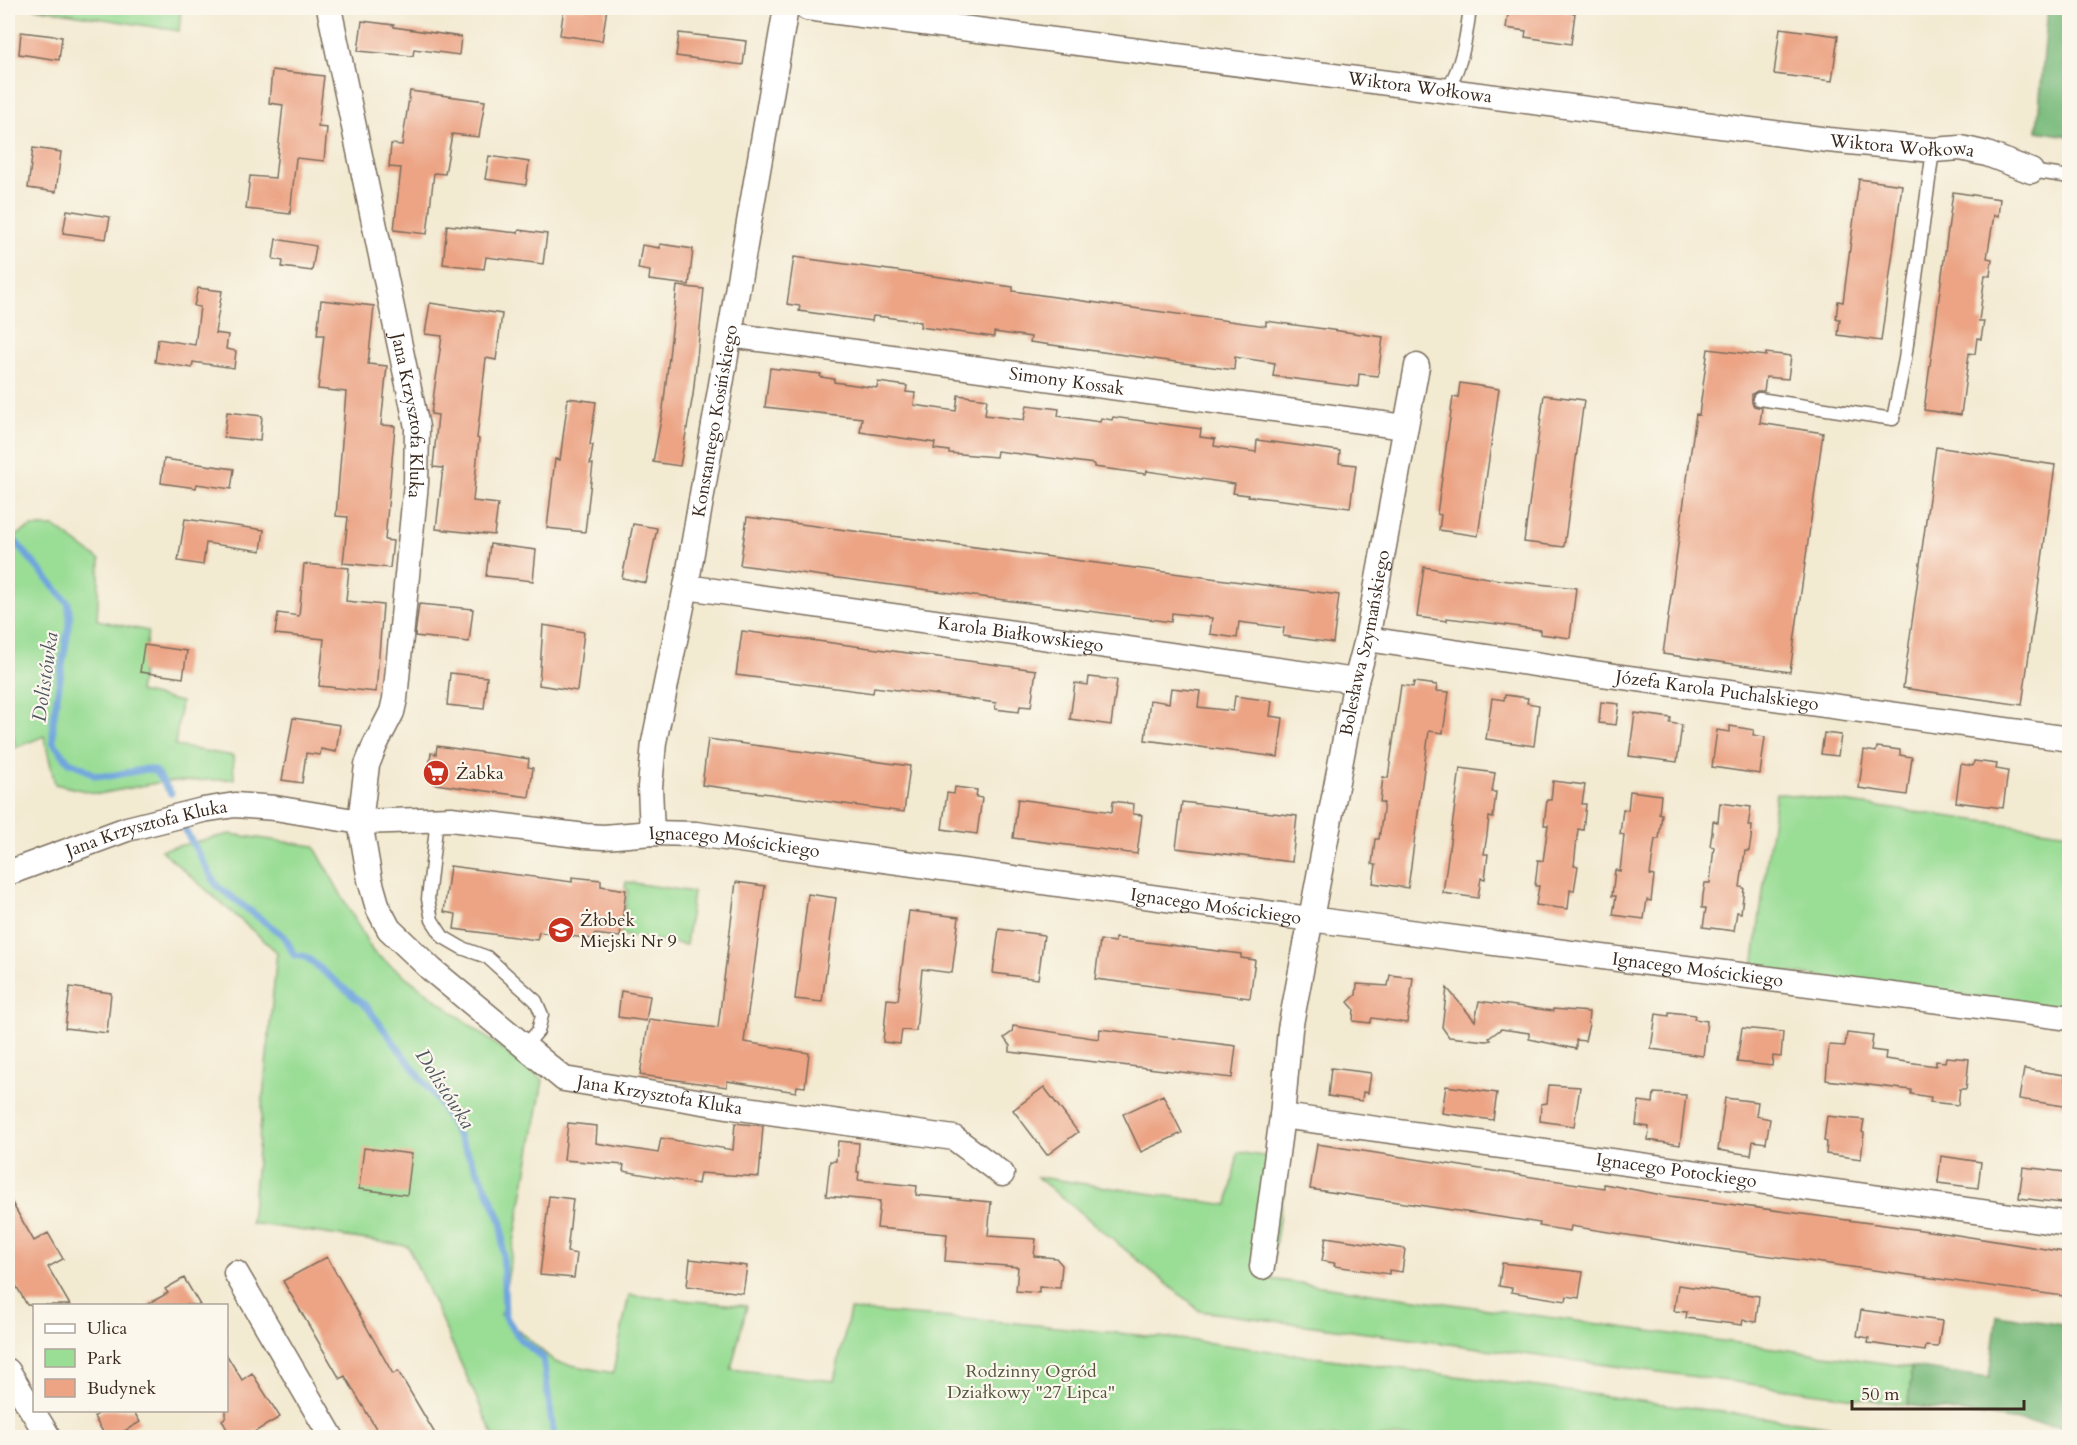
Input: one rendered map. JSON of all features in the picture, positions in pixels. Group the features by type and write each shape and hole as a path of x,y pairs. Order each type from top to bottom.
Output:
{"street":[{"name":"Jana Krzysztofa Kluka","path":"329,8 417,427 416,483 395,699 392,712 367,765 360,822 370,880 378,908 389,929 432,970 564,1079 733,1107 954,1138 1002,1174"},
{"name":"Konstantego Kosińskiego","path":"652,833 651,777 654,742 686,587 786,8"},
{"name":"Wiktora Wołkowa","path":"807,8 1828,140 1933,150 1961,148 1987,154 2031,171"},
{"name":"Simony Kossak","path":"730,335 1406,427"},
{"name":"Bolesława Szymańskiego","path":"1310,919 1356,681 1367,639 1417,366"},
{"name":"Karola Białkowskiego","path":"686,587 1356,681"},
{"name":"Józefa Karola Puchalskiego","path":"1367,639 1655,682 2070,739"},
{"name":"Jana Krzysztofa Kluka","path":"8,873 128,829 203,810 235,805 275,808 360,822"},
{"name":"Ignacego Mościckiego","path":"360,822 451,819 604,837 652,833 696,834 1310,919 2070,1018"},
{"path":"1262,1267 1282,1116 1290,1029 1310,919"},
{"name":"Ignacego Potockiego","path":"1282,1116 2070,1224"},
{"path":"236,1273 332,1437"},
{"path":"8,1371 33,1411"},
{"path":"33,1412 49,1437"}],"lane":[{"path":"1447,91 1464,54 1470,8"},
{"path":"1759,399 1893,419 1905,359 1933,150"},
{"path":"2031,171 2070,177"},
{"path":"437,819 428,899 432,920 443,937 462,948 487,957 536,1001 542,1015 538,1031 525,1046"}],"green space":[{"path":"34,8 181,8 179,31"},
{"path":"2048,8 2069,8 2069,136 2037,131"},
{"path":"31,527 55,527 100,560 97,620 148,631 139,692 181,702 175,746 233,756 234,779 162,782 99,794 55,784 44,736 15,748 8,699 8,533 13,537"},
{"path":"1776,793 2069,833 2069,1009 1753,968"},
{"name":"Rodzinny Ogród Działkowy \"27 Lipca\"","path":"230,834 314,846 373,952 543,1080 501,1315 555,1362 613,1373 629,1295 747,1306 731,1369 834,1381 850,1310 1188,1340 1908,1437 494,1437 408,1246 251,1223 277,952 161,850"},
{"path":"626,882 693,892 686,945 621,935 628,890 625,888"},
{"path":"1238,1152 1288,1160 1270,1279 1912,1367 1908,1405 1200,1311 1037,1177 1228,1205"},
{"path":"1997,1315 2069,1326 2069,1428 1908,1405 1912,1367 1989,1378"}],"building":[{"path":"564,8 607,8 602,41 560,35"},
{"path":"1509,8 1565,8 1564,12 1575,13 1571,44 1525,37 1526,31 1506,28"},
{"path":"362,21 461,37 459,55 414,49 413,56 358,51"},
{"path":"1780,28 1838,36 1832,81 1774,74"},
{"path":"21,32 62,37 59,60 19,54"},
{"path":"679,33 746,41 743,65 676,56"},
{"path":"272,70 324,76 318,127 327,128 324,161 296,158 290,214 246,209 250,176 275,178 283,105 269,103"},
{"path":"410,91 485,101 479,137 452,134 445,174 434,173 427,234 394,230 401,168 389,167 391,144 402,145"},
{"path":"33,148 61,152 56,192 28,188"},
{"path":"489,156 529,162 526,185 485,179"},
{"path":"1859,179 1902,185 1881,341 1838,335 1840,319 1836,319 1838,301 1843,302"},
{"path":"1953,192 2000,199 1998,216 1994,215 1987,258 1992,259 1990,276 1985,275 1979,321 1984,321 1981,339 1977,338 1975,354 1969,353 1961,415 1924,410"},
{"path":"67,210 110,217 106,239 63,233"},
{"path":"447,225 547,234 543,264 486,257 484,269 443,264"},
{"path":"276,239 316,246 312,271 282,267 283,261 273,259"},
{"path":"660,244 693,249 689,285 649,280 650,271 638,269 642,245 660,248"},
{"path":"794,257 1013,287 1013,291 1140,309 1266,326 1266,321 1383,337 1378,376 1359,374 1358,387 1273,376 1275,363 1235,357 1234,370 1030,342 1031,337 994,332 994,337 920,327 921,322 885,317 873,316 872,321 799,311 800,306 787,304"},
{"path":"677,286 704,289 693,395 680,466 653,462 663,409"},
{"path":"198,288 222,291 215,333 228,335 226,349 236,351 234,368 193,362 192,368 155,362 158,339 195,345 200,307 194,306"},
{"path":"321,300 374,306 368,364 387,366 381,425 395,426 385,540 393,541 390,568 343,563 348,517 336,516 346,392 318,389 324,335 317,335"},
{"path":"430,303 502,314 496,360 486,358 473,501 498,504 494,535 436,529 443,468 433,467 438,415 431,414 442,336 425,334"},
{"path":"1708,349 1766,356 1766,353 1791,356 1788,379 1766,377 1764,391 1752,394 1754,406 1762,408 1760,423 1823,433 1790,672 1663,654 1696,414 1699,415"},
{"path":"770,368 821,374 820,377 834,379 834,382 877,388 878,382 907,386 906,392 915,393 914,405 956,411 958,395 987,399 985,415 1024,420 1027,405 1059,409 1058,416 1100,422 1101,418 1112,420 1113,417 1201,429 1200,437 1215,439 1214,446 1256,452 1257,440 1340,451 1339,463 1356,465 1350,508 1248,496 1233,493 1235,484 1147,471 1146,474 1094,467 1094,464 997,451 996,457 949,453 949,451 934,449 935,443 860,432 862,418 765,407"},
{"path":"1460,383 1499,389 1478,536 1439,530 1441,515 1437,514 1453,397 1458,398"},
{"path":"1544,395 1584,400 1564,547 1524,542"},
{"path":"568,398 596,402 590,445 593,445 590,464 593,464 585,532 547,528 555,459 560,460"},
{"path":"227,412 262,416 260,441 224,437"},
{"path":"1936,447 2055,465 2022,705 1903,688"},
{"path":"164,459 234,469 231,489 197,484 196,488 161,483"},
{"path":"747,517 1339,595 1333,643 1283,636 1284,628 1239,622 1237,638 1210,634 1212,618 1172,613 1171,622 740,565"},
{"path":"185,519 264,530 261,551 206,543 203,565 178,561"},
{"path":"633,524 657,528 646,583 622,578"},
{"path":"490,544 536,550 533,581 486,576"},
{"path":"304,564 349,568 346,601 383,605 376,692 319,686 324,639 275,634 278,613 299,616"},
{"path":"1424,567 1500,580 1576,588 1570,638 1540,634 1540,630 1506,625 1417,617"},
{"path":"419,604 473,609 469,642 415,636"},
{"path":"543,625 584,632 577,691 539,685"},
{"path":"742,631 1036,670 1031,707 1020,706 1019,712 995,709 996,703 955,697 874,687 873,693 736,675"},
{"path":"144,645 187,651 183,678 140,672"},
{"path":"450,673 487,677 484,709 447,705"},
{"path":"1089,677 1117,680 1111,725 1070,719 1075,683 1088,685"},
{"path":"1414,682 1437,685 1436,691 1449,692 1443,733 1429,731 1408,888 1373,883 1376,865 1372,864 1375,839 1379,839 1384,803 1380,802 1383,777 1388,778 1401,685 1413,687"},
{"path":"1171,688 1200,691 1198,707 1233,711 1235,696 1272,701 1270,716 1283,718 1278,757 1145,740 1150,700 1169,703"},
{"path":"1505,695 1528,698 1527,703 1539,705 1534,746 1486,739 1492,698 1504,700"},
{"path":"1601,702 1619,704 1616,725 1599,723"},
{"path":"1635,713 1671,718 1670,723 1682,725 1677,762 1629,756"},
{"path":"293,718 340,725 336,752 321,749 320,755 306,753 302,783 282,780"},
{"path":"1730,726 1754,730 1753,735 1765,737 1760,774 1712,767 1717,730 1730,732"},
{"path":"1824,733 1841,735 1838,756 1821,754"},
{"path":"708,739 910,766 904,812 702,785"},
{"path":"437,746 529,759 528,767 533,768 529,797 435,784 428,774 431,753 436,754"},
{"path":"1877,747 1900,750 1900,755 1912,757 1907,795 1859,788 1864,750 1876,752"},
{"path":"1974,761 1997,764 1996,769 2008,771 2003,808 1956,802 1961,764 1973,766"},
{"path":"1460,768 1495,773 1492,792 1496,792 1493,818 1489,817 1484,854 1488,854 1485,879 1481,878 1478,898 1443,893"},
{"path":"1553,781 1585,785 1582,804 1586,804 1583,830 1578,829 1574,865 1578,866 1574,891 1570,890 1568,909 1536,905 1539,886 1535,886 1538,860 1543,861 1548,825 1544,825 1547,800 1551,800"},
{"path":"955,787 977,790 976,797 982,798 977,834 942,829 947,793 954,794"},
{"path":"1630,791 1661,795 1659,814 1662,814 1659,839 1655,839 1650,875 1654,876 1651,901 1647,900 1644,919 1613,915 1616,896 1612,896 1615,870 1620,871 1624,835 1620,834 1623,809 1628,810"},
{"path":"1018,799 1112,812 1113,801 1134,804 1133,814 1142,815 1137,854 1013,838"},
{"path":"1182,802 1297,816 1292,862 1176,848"},
{"path":"1720,803 1751,807 1748,826 1752,826 1751,839 1749,851 1745,851 1740,887 1744,888 1741,913 1737,912 1734,931 1703,927 1706,908 1702,908 1703,895 1705,883 1710,883 1714,847 1710,846 1713,821 1718,822"},
{"path":"450,866 572,882 572,877 601,880 601,886 626,890 620,937 594,934 593,939 539,932 537,940 454,929 456,914 444,912"},
{"path":"736,882 765,886 744,1042 809,1053 805,1087 797,1086 796,1092 727,1081 727,1087 640,1075 649,1019 718,1028"},
{"path":"808,894 836,898 822,1002 795,999"},
{"path":"909,911 959,917 952,973 922,969 916,1031 902,1030 900,1044 883,1042 887,999 898,1000"},
{"path":"999,929 1044,935 1038,979 993,973"},
{"path":"1115,938 1241,954 1241,958 1255,960 1250,998 1095,979 1100,940 1115,942"},
{"path":"1390,975 1413,978 1407,1023 1372,1018 1370,1023 1353,1021 1354,1009 1348,1002 1356,995 1357,984 1388,986"},
{"path":"70,987 111,993 107,1033 65,1028"},
{"path":"1447,988 1475,1021 1479,1001 1553,1011 1553,1009 1589,1012 1585,1041 1576,1040 1576,1049 1529,1039 1529,1033 1501,1029 1489,1038 1491,1040 1486,1041 1449,1037 1442,1027"},
{"path":"621,991 650,996 646,1021 618,1017"},
{"path":"1669,1012 1695,1015 1694,1019 1707,1021 1703,1056 1651,1049 1656,1014 1669,1016"},
{"path":"1013,1026 1099,1039 1100,1029 1236,1046 1232,1078 1010,1052 1010,1046 1004,1038 1012,1032"},
{"path":"1742,1028 1783,1032 1781,1057 1773,1056 1772,1066 1737,1062"},
{"path":"1847,1033 1873,1036 1871,1050 1886,1052 1885,1059 1936,1066 1936,1061 1945,1062 1946,1057 1969,1059 1966,1089 1960,1089 1958,1105 1930,1102 1931,1097 1911,1094 1911,1090 1826,1080 1829,1045 1845,1046"},
{"path":"1331,1068 1371,1073 1368,1093 1363,1092 1362,1101 1328,1096"},
{"path":"2024,1069 2065,1075 2065,1080 2070,1080 2070,1107 2019,1099"},
{"path":"1549,1085 1580,1087 1574,1126 1540,1121 1541,1104 1547,1103"},
{"path":"1446,1086 1497,1093 1493,1120 1442,1113"},
{"path":"1044,1087 1078,1132 1047,1155 1013,1110"},
{"path":"1654,1093 1686,1095 1680,1145 1648,1140 1649,1127 1636,1125 1639,1101 1653,1103"},
{"path":"1163,1095 1182,1133 1141,1152 1123,1114"},
{"path":"1725,1098 1758,1102 1756,1116 1770,1119 1766,1143 1753,1141 1751,1155 1718,1150"},
{"path":"1827,1116 1864,1120 1861,1159 1826,1154 1827,1142 1824,1141"},
{"path":"568,1123 597,1126 596,1143 658,1153 661,1138 733,1150 735,1123 763,1126 759,1177 700,1173 698,1184 623,1171 624,1165 564,1160"},
{"path":"838,1141 859,1143 858,1180 917,1186 916,1195 991,1202 988,1236 1036,1239 1034,1256 1056,1258 1062,1265 1060,1288 1039,1287 1039,1293 1016,1291 1018,1267 945,1261 947,1234 877,1228 880,1201 826,1196 830,1161 836,1161"},
{"path":"1317,1144 1604,1188 1604,1184 1662,1195 1951,1234 2070,1253 2070,1297 1684,1244 1571,1226 1570,1231 1539,1226 1540,1223 1310,1189"},
{"path":"364,1148 412,1154 407,1195 359,1189"},
{"path":"1941,1156 1981,1162 1978,1188 1938,1183"},
{"path":"2023,1167 2065,1172 2062,1203 2019,1198"},
{"path":"8,1196 34,1241 48,1233 63,1259 48,1267 69,1304 27,1305 8,1271"},
{"path":"549,1196 573,1199 567,1252 577,1254 574,1278 540,1275"},
{"path":"1326,1237 1405,1249 1402,1272 1389,1270 1389,1274 1334,1266 1335,1263 1322,1261"},
{"path":"327,1257 393,1374 398,1371 437,1437 381,1437 345,1376 340,1379 283,1281"},
{"path":"690,1259 747,1266 743,1293 687,1286"},
{"path":"1502,1263 1583,1272 1579,1298 1567,1296 1566,1301 1511,1292 1512,1288 1499,1286"},
{"path":"184,1278 199,1304 148,1304 168,1293 165,1289"},
{"path":"1678,1285 1759,1296 1756,1322 1743,1320 1742,1325 1686,1318 1687,1312 1674,1311"},
{"path":"1861,1310 1942,1321 1938,1347 1926,1346 1925,1351 1868,1343 1869,1338 1857,1336"},
{"path":"228,1357 242,1380 252,1373 280,1417 246,1437 231,1437 222,1420 226,1417 226,1412 228,1412"},
{"path":"100,1412 134,1412 140,1422 114,1437 106,1437 94,1417"}],"waterway":[{"name":"Dolistówka","path":"8,533 68,603 70,618 53,721 53,742 69,762 94,775 109,776 147,769 155,771 171,793"},
{"name":"Dolistówka","path":"184,828 217,886 285,937 294,955 306,957 367,1007 439,1102 482,1179 502,1223 505,1316 520,1339 543,1358 554,1438"}],"place":[{"name":"Żabka","path":"436,773"},
{"name":"Żłobek Miejski Nr 9","path":"561,930"}]}
